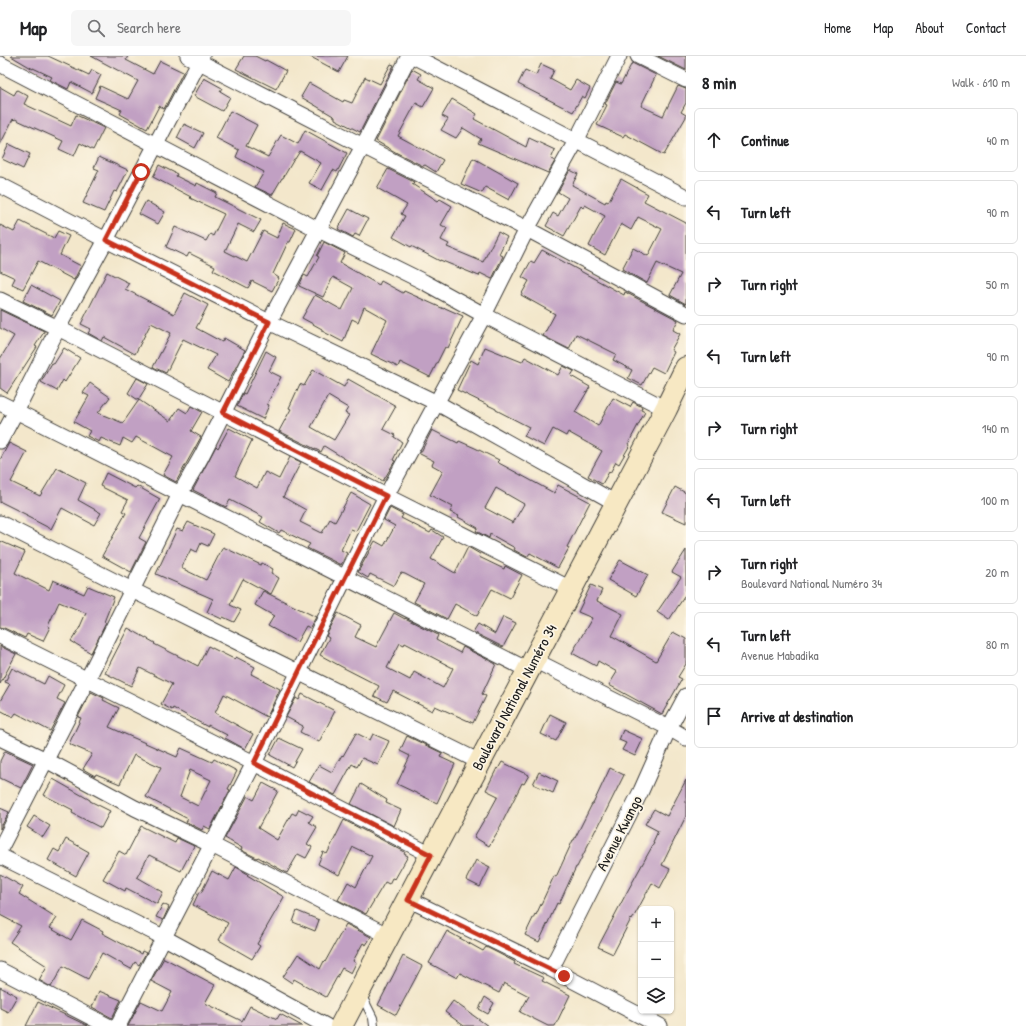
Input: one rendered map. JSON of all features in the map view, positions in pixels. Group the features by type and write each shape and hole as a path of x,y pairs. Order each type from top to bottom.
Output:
{"main road":[{"name":"Boulevard National Numéro 34","path":"341,1026 666,409 686,368"}],"street":[{"path":"0,849 180,494 201,457 269,322 319,230 409,56"},
{"path":"413,56 686,197"},
{"path":"118,1026 254,763 386,496 484,315 527,229 576,140 619,56"},
{"path":"638,56 686,80"},
{"path":"0,441 155,145 196,58 363,146 527,229 686,314"},
{"path":"0,64 319,230 424,282 484,315 666,409"},
{"path":"0,185 269,322 437,403 616,504"},
{"path":"0,300 58,328 571,589"},
{"path":"0,403 345,578 669,728 686,738"},
{"path":"0,523 480,762"},
{"path":"0,636 254,763 431,855"},
{"name":"Avenue Kwango","path":"550,969 686,696"},
{"path":"0,738 46,760 134,808 212,845 389,936"},
{"path":"0,856 163,937 326,1026"},
{"path":"408,900 550,969 660,1026"},
{"path":"0,970 108,1026"}],"lane":[{"path":"360,992 373,1018 374,1026"}],"building":[{"path":"11,56 48,56 89,75 92,70 101,75 92,93 71,82 68,89 50,80 52,77 33,69"},
{"path":"91,56 128,56 126,60 153,74 160,61 183,72 164,109 159,106 147,129 120,114 122,110 95,98 100,86 128,99 138,81"},
{"path":"244,56 255,56 286,71 276,89 236,69"},
{"path":"309,56 348,56 339,72"},
{"path":"658,56 686,56 686,70"},
{"path":"632,63 656,75 641,106 663,116 678,86 686,89 686,103 681,112 686,115 686,117 664,155 625,134 623,137 597,125 616,82 621,84"},
{"path":"391,64 394,65 360,132 335,119 335,117 301,97 309,83 343,102 344,100 352,103 365,77 380,84"},
{"path":"541,64 554,70 550,79 570,90 576,80 590,88 585,98 582,96 573,112 518,84 525,70 536,75"},
{"path":"412,69 421,74 418,79 434,88 423,107 416,103 398,136 443,160 436,172 376,141"},
{"path":"204,78 222,88 220,91 230,97 222,111 194,96"},
{"path":"0,87 14,95 17,90 28,96 24,104 71,126 76,115 104,128 93,150 80,143 74,156 59,149 63,141 15,119 13,119 0,145"},
{"path":"452,99 477,114 474,119 526,147 529,138 555,150 551,159 555,161 548,173 478,143 481,139 463,128 456,138 441,130 448,119 442,116"},
{"path":"230,111 257,125 246,146 268,157 281,135 298,144 305,130 347,153 337,172 333,170 322,190 309,183 321,163 300,151 272,195 255,187 264,172 236,157 239,150 216,138"},
{"path":"184,124 203,133 195,148 177,138"},
{"path":"9,144 30,154 23,169 2,159"},
{"path":"99,157 128,170 117,192 114,191 104,212 83,203 99,170 94,168"},
{"path":"473,158 518,183 509,200 485,187 482,193 461,184"},
{"path":"159,165 196,186 197,183 217,193 215,197 261,220 254,232 238,224 225,251 247,262 263,231 277,238 283,223 296,229 290,242 288,242 273,274 279,278 272,291 252,281 248,288 213,270 215,266 189,253 187,257 166,247 175,227 206,241 210,234 213,236 224,214 190,198 191,197 153,177"},
{"path":"388,169 414,182 412,184 438,201 440,199 452,206 441,225 447,228 441,240 449,244 447,247 483,262 498,232 507,237 499,254 503,256 492,279 480,273 479,276 440,261 393,237 405,216 401,214 407,205 377,188"},
{"path":"570,170 578,174 572,185 605,203 606,201 608,202 621,179 648,194 644,201 686,223 686,304 670,295 681,274 657,263 647,283 622,269 633,248 648,256 662,229 638,217 631,230 621,224 605,255 589,246 605,216 585,205 583,208 581,206 564,236 546,226 553,213 558,216 568,198 558,192"},
{"path":"146,201 165,212 158,224 139,214"},
{"path":"349,209 368,219 359,236 355,234 353,237 338,229"},
{"path":"20,221 54,238 58,231 69,236 60,255 81,266 74,280 38,261 23,289 12,284 15,278 0,271 0,225 14,232"},
{"path":"324,242 345,253 340,263 379,285 381,281 403,293 404,291 463,316 448,348 445,347 430,377 400,362 398,367 371,354 387,320 364,307 358,322 352,319 343,342 302,318 315,295 342,310 353,288 333,277 323,297 299,286 304,275 308,277 319,257 317,256"},
{"path":"542,250 624,295 625,292 678,320 673,330 680,334 671,350 674,352 664,373 652,367 642,385 628,378 632,370 613,360 616,354 576,334 569,349 543,336 555,314 521,295 529,281 522,277 531,261 534,263"},
{"path":"107,272 129,283 125,289 174,314 185,293 208,305 196,328 222,342 224,338 245,350 228,382 207,370 216,355 183,339 166,373 153,367 171,333 151,323 135,354 104,337 102,341 88,333 91,329 81,324"},
{"path":"31,285 60,301 52,315 23,301"},
{"path":"0,310 44,331 35,346 37,347 7,393 0,388 0,359 14,336 0,328"},
{"path":"485,347 522,362 525,357 558,375 563,366 574,371 571,376 590,387 575,412 598,426 613,398 630,407 633,402 642,407 641,410 645,412 628,444 630,445 619,464 616,462 602,484 588,476 602,451 568,432 566,436 553,429 544,446 524,436 529,427 457,390 471,360 478,364"},
{"path":"64,348 80,358 65,382 63,380 57,391 41,382 52,363 54,364"},
{"path":"266,351 276,357 269,371 281,377 267,404 269,405 263,419 237,406 243,393 245,394"},
{"path":"313,370 344,387 348,379 396,406 383,429 395,435 394,437 402,442 393,460 395,461 383,481 324,446 321,452 279,431 291,409 289,408 300,384 304,386","holes":["328,396 348,408 345,413 349,415 334,440 311,427"]},
{"path":"137,378 148,384 138,400 128,393"},
{"path":"90,383 110,397 98,413 123,423 139,400 170,421 179,408 187,413 191,406 202,412 191,431 201,437 176,482 163,475 173,457 136,437 132,443 123,438 120,446 101,438 99,442 87,436 90,431 74,422 89,396 83,393"},
{"path":"229,428 252,440 235,476 257,488 265,472 279,479 290,457 301,462 283,497 306,510 300,522 322,533 330,519 335,522 351,493 370,504 356,531 351,529 341,550 347,553 341,565 307,548 310,544 281,530 279,533 260,522 263,517 230,500 226,507 193,490 216,446 218,448"},
{"path":"432,430 458,443 459,441 499,460 497,462 554,493 558,485 590,502 558,568 530,553 527,557 514,550 515,548 490,534 489,538 476,531 478,528 450,512 453,507 430,495 443,471 432,465 434,461 420,454","holes":["496,488 524,504 513,523 485,508"]},
{"path":"9,443 27,452 11,482 40,496 57,468 86,483 78,500 101,513 94,525 62,508 51,529 26,516 27,515 1,502 0,503 0,460"},
{"path":"106,473 135,488 137,486 160,499 139,538 146,542 131,572 102,556 126,513 122,511 128,500 100,486"},
{"path":"675,487 686,493 686,523 662,512"},
{"path":"390,508 403,515 401,518 430,533 432,530 443,537 431,559 455,573 468,547 480,554 479,557 504,569 505,566 522,575 510,598 492,589 477,616 455,604 447,619 414,602 424,584 401,573 394,586 370,574 368,578 358,572 375,541 384,546 395,526 384,520"},
{"path":"188,522 214,534 208,546 201,543 197,552 191,549 181,568 206,580 223,547 273,569 271,573 279,578 271,594 243,579 230,605 241,610 234,622 223,617 222,619 207,612 213,599 156,574 177,529 183,531"},
{"path":"0,541 25,552 15,573 49,590 53,580 84,594 88,586 114,597 104,622 106,623 91,653 71,641 78,631 86,613 59,602 43,641 27,634 25,638 0,627"},
{"path":"686,550 686,594 669,620 657,612 681,577 672,572"},
{"path":"620,560 648,575 636,596 608,580"},
{"path":"591,585 602,590 597,601 623,614 612,636 656,661 673,632 686,639 686,664 678,677 682,679 662,714 609,685 617,672 598,661 596,666 572,653 592,618 578,612"},
{"path":"263,591 316,617 310,628 306,626 297,642 268,626 274,616 255,605"},
{"path":"338,613 361,625 355,637 376,647 394,613 438,635 436,640 460,653 463,647 496,664 482,694 486,696 473,723 435,706 432,711 393,691 387,702 374,696 379,686 320,655 329,638 326,636","holes":["400,643 404,645 405,643 453,668 443,688 414,672 410,680 387,668"]},
{"path":"503,617 516,623 503,647 473,632 478,624 495,634"},
{"path":"128,628 155,643 154,644 198,666 208,646 234,659 236,657 255,667 251,674 280,689 267,717 224,694 215,713 253,734 245,749 225,738 227,735 208,725 208,727 173,708 172,710 161,704 172,684 140,668 131,686 105,673"},
{"path":"0,646 16,654 0,684"},
{"path":"12,668 44,684 48,676 64,685 57,699 65,703 50,731 16,713 13,717 0,710 0,701 10,684 5,682"},
{"path":"91,692 104,698 103,700 119,708 109,727 177,757 181,748 212,762 214,759 237,771 228,789 230,790 210,829 204,826 202,830 186,822 188,819 146,797 161,767 134,755 120,784 96,774 95,776 83,769 92,754 69,744 81,718 78,717","holes":["190,770 211,780 198,806 180,797"]},
{"path":"302,694 335,711 319,742 300,732 303,726 286,717 296,698 299,700"},
{"path":"550,714 566,722 556,741 541,734"},
{"path":"623,730 643,739 635,756 622,750 626,743 619,740"},
{"path":"356,733 370,740 373,734 389,741 378,765 362,758 357,767 352,764 335,795 309,782 319,765 332,772"},
{"path":"407,736 442,753 440,757 455,764 437,803 397,784 410,756 400,751"},
{"path":"279,738 302,749 292,767 270,755"},
{"path":"5,751 33,764 21,788 0,778 0,761"},
{"path":"502,762 529,775 524,784 522,783 489,846 474,837 498,796 486,790 497,768 498,769"},
{"path":"610,768 624,775 576,867 559,904 557,903 539,942 525,935 554,876 556,877"},
{"path":"539,772 558,781 553,793 533,784"},
{"path":"53,779 110,811 101,828 72,813 73,810 44,795"},
{"path":"686,780 686,816 662,865 670,869 660,888 652,883 613,954 598,947 654,843 653,842 658,831 645,824 654,809 667,816"},
{"path":"263,783 278,791 258,828 277,840 292,813 296,815 299,809 313,816 309,822 317,827 307,844 312,847 306,858 298,854 287,873 258,857 257,858 241,850 242,848 225,838 247,796 254,800"},
{"path":"361,784 387,800 386,803 401,810 394,826 351,804"},
{"path":"0,808 9,812 0,829"},
{"path":"34,816 50,826 43,837 27,827"},
{"path":"344,820 405,852 404,854 408,856 395,879 392,878 389,884 385,882 366,914 338,900 348,882 356,887 372,856 353,847 339,875 318,864 323,852 327,854"},
{"path":"141,826 175,843 177,838 194,846 181,871 149,855 137,877 163,892 157,904 126,888 125,891 103,879 119,851 126,855"},
{"path":"66,839 89,852 76,876 48,860 54,849 59,852"},
{"path":"476,860 490,867 480,887 466,880"},
{"path":"236,867 284,897 257,944 260,946 252,959 219,940 228,923 193,905 212,871 229,880"},
{"path":"0,874 23,887 19,894 57,918 50,928 71,940 82,920 103,931 102,933 141,954 142,951 146,953 139,965 135,962 131,969 102,953 88,979 63,966 51,987 39,980 47,966 10,942 21,926 0,915"},
{"path":"163,904 169,907 163,920 156,917"},
{"path":"297,911 319,920 315,931 293,922"},
{"path":"346,924 371,937 366,945 363,943 353,961 356,963 351,973 342,968 326,997 294,979 292,983 283,977 298,954 320,969"},
{"path":"447,931 483,951 486,947 498,953 515,962 514,964 544,978 542,981 570,995 555,1026 548,1026 520,1012 529,996 504,983 499,993 460,973 457,978 429,963"},
{"path":"403,956 422,966 396,1015 378,1005"},
{"path":"164,958 215,985 205,1003 242,1021 250,1006 277,1019 280,1014 302,1026 128,1026 141,1001 162,1011 172,992 151,981"},
{"path":"0,987 17,996 8,1012 0,1008"},
{"path":"99,991 121,1000 112,1018 92,1007"},
{"path":"485,997 494,1003 488,1014 479,1009"},
{"path":"453,1001 488,1026 464,1026 445,1012"},
{"path":"38,1002 84,1024 88,1026 26,1026"}],"route":[{"path":"141,172 106,240 269,322 223,413 386,496 254,763 431,855 408,900 564,976"}]}
